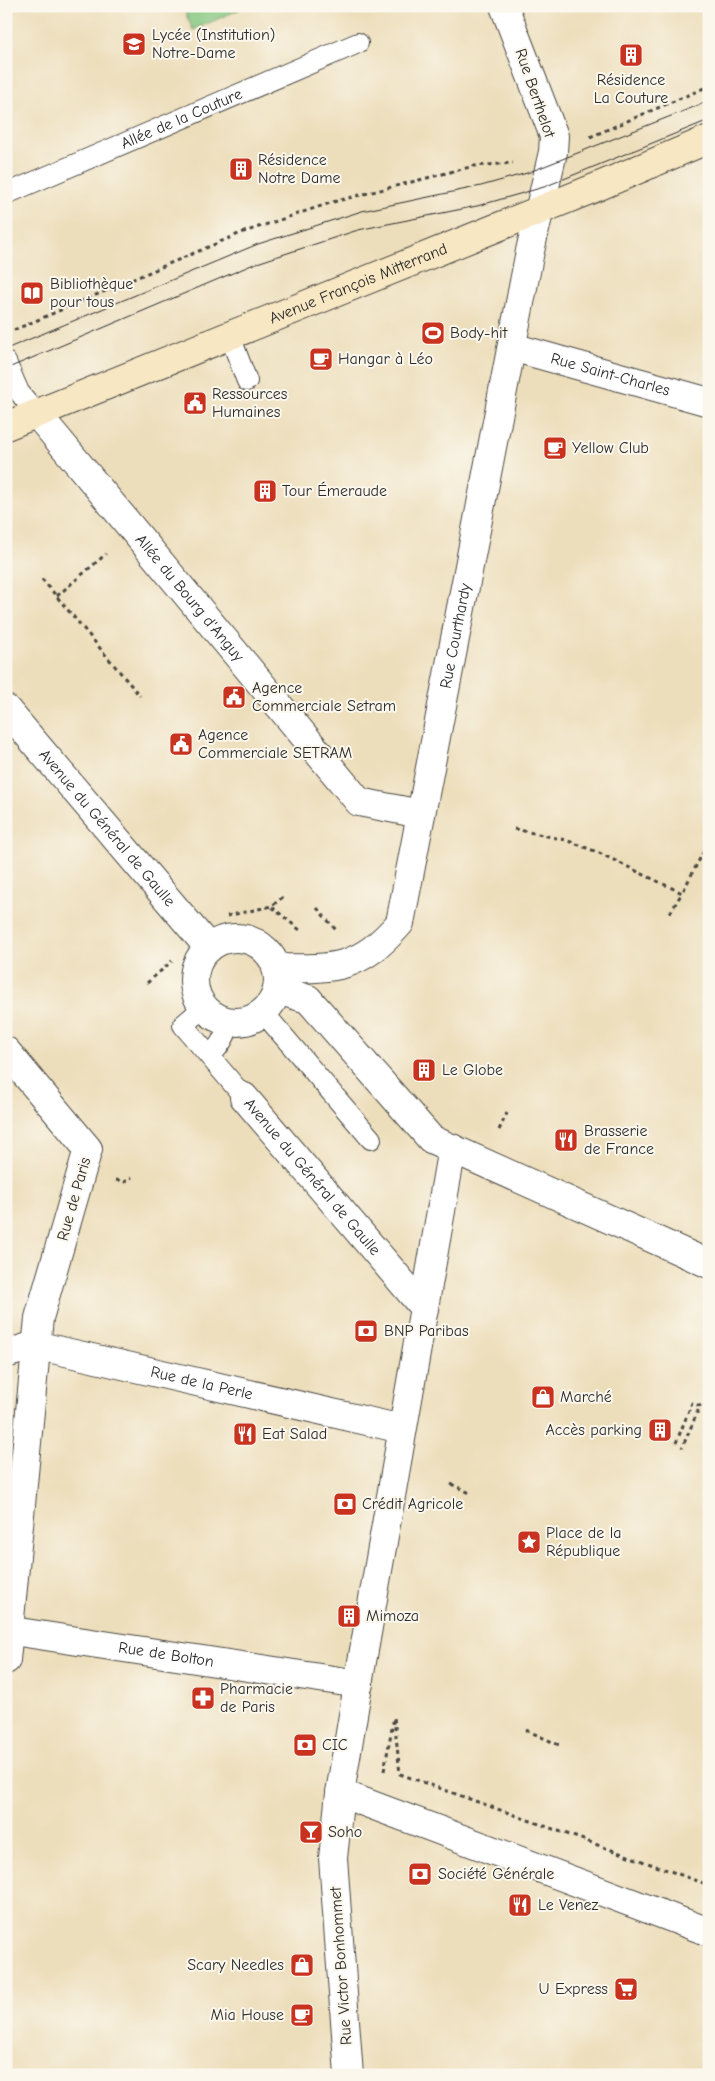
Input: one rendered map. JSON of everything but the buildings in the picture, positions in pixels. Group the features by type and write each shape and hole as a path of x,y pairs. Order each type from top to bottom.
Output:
{"main road":[{"name":"Avenue François Mitterrand","path":"6,426 538,211 709,139"}],"street":[{"name":"Rue Berthelot","path":"504,6 554,136 538,211"},
{"name":"Rue Courthardy","path":"272,990 346,964 368,954 392,933 400,922 538,211"},
{"name":"Rue Saint-Charles","path":"512,347 709,402"},
{"name":"Allée du Bourg d'Anguy","path":"37,414 359,802 422,814"},
{"name":"Avenue du Général de Gaulle","path":"6,709 209,948"},
{"path":"246,939 263,947 272,990 248,1020 230,1021 212,1014 204,1007 196,994 194,974 198,962 209,948 224,940 246,939"},
{"path":"272,990 308,999 441,1143 709,1264"},
{"name":"Rue de Paris","path":"6,1051 88,1149 39,1318 35,1345"},
{"name":"Avenue du Général de Gaulle","path":"244,1097 424,1308"},
{"path":"441,1143 424,1308 340,1793 709,1932"},
{"path":"6,1354 35,1345 7,1630 6,1660"},
{"name":"Rue de la Perle","path":"35,1345 402,1429"},
{"name":"Rue de Bolton","path":"7,1630 358,1684"},
{"name":"Rue Victor Bonhommet","path":"340,1793 333,1858 349,2075"}],"lane":[{"name":"Allée de la Couture","path":"6,194 358,43"},
{"path":"230,336 247,381"},
{"path":"6,362 19,392 37,414"},
{"path":"272,990 371,1139"},
{"name":"Avenue du Général de Gaulle","path":"204,1007 183,1025 244,1097"},
{"path":"210,1056 219,1048 228,1031 230,1021"}],"path":[{"path":"6,334 241,233 333,202 474,166 525,162 709,86"},
{"path":"57,596 133,530"},
{"path":"42,579 140,696"},
{"path":"514,830 566,840 682,893"},
{"path":"670,912 709,841"},
{"path":"272,906 291,925 305,934"},
{"path":"317,908 341,936"},
{"path":"676,1443 692,1402 700,1406 682,1448"},
{"path":"451,1484 472,1494"},
{"path":"383,1773 394,1718 400,1774 709,1885"},
{"path":"526,1730 559,1745"},
{"path":"390,1738 396,1741"}],"green space":[{"path":"182,6 247,6 193,30"}],"tram line":[{"path":"6,349 258,244 362,211 481,186 527,173 709,101"},
{"path":"6,369 254,264 358,230 477,206 544,187 709,120"}],"place":[{"name":"Lycée (Institution) Notre-Dame","path":"134,44"},
{"name":"Résidence La Couture","path":"631,55"},
{"name":"Résidence Notre Dame","path":"241,169"},
{"name":"Bibliothèque pour tous","path":"32,293"},
{"name":"Body-hit","path":"433,333"},
{"name":"Hangar à Léo","path":"321,359"},
{"name":"Ressources Humaines","path":"195,403"},
{"name":"Yellow Club","path":"555,448"},
{"name":"Tour Émeraude","path":"265,491"},
{"name":"Agence Commerciale Setram","path":"234,697"},
{"name":"Agence Commerciale SETRAM","path":"181,744"},
{"name":"Le Globe","path":"424,1070"},
{"name":"Brasserie de France","path":"566,1140"},
{"name":"BNP Paribas","path":"366,1331"},
{"name":"Marché","path":"543,1397"},
{"name":"Accès parking","path":"660,1430"},
{"name":"Eat Salad","path":"245,1434"},
{"name":"Crédit Agricole","path":"345,1504"},
{"name":"Place de la République","path":"529,1542"},
{"name":"Mimoza","path":"349,1616"},
{"name":"Pharmacie de Paris","path":"203,1698"},
{"name":"CIC","path":"305,1745"},
{"name":"Soho","path":"311,1832"},
{"name":"Société Générale","path":"420,1874"},
{"name":"Le Venez","path":"520,1905"},
{"name":"Scary Needles","path":"302,1965"},
{"name":"U Express","path":"626,1989"},
{"name":"Mia House","path":"302,2015"}]}
